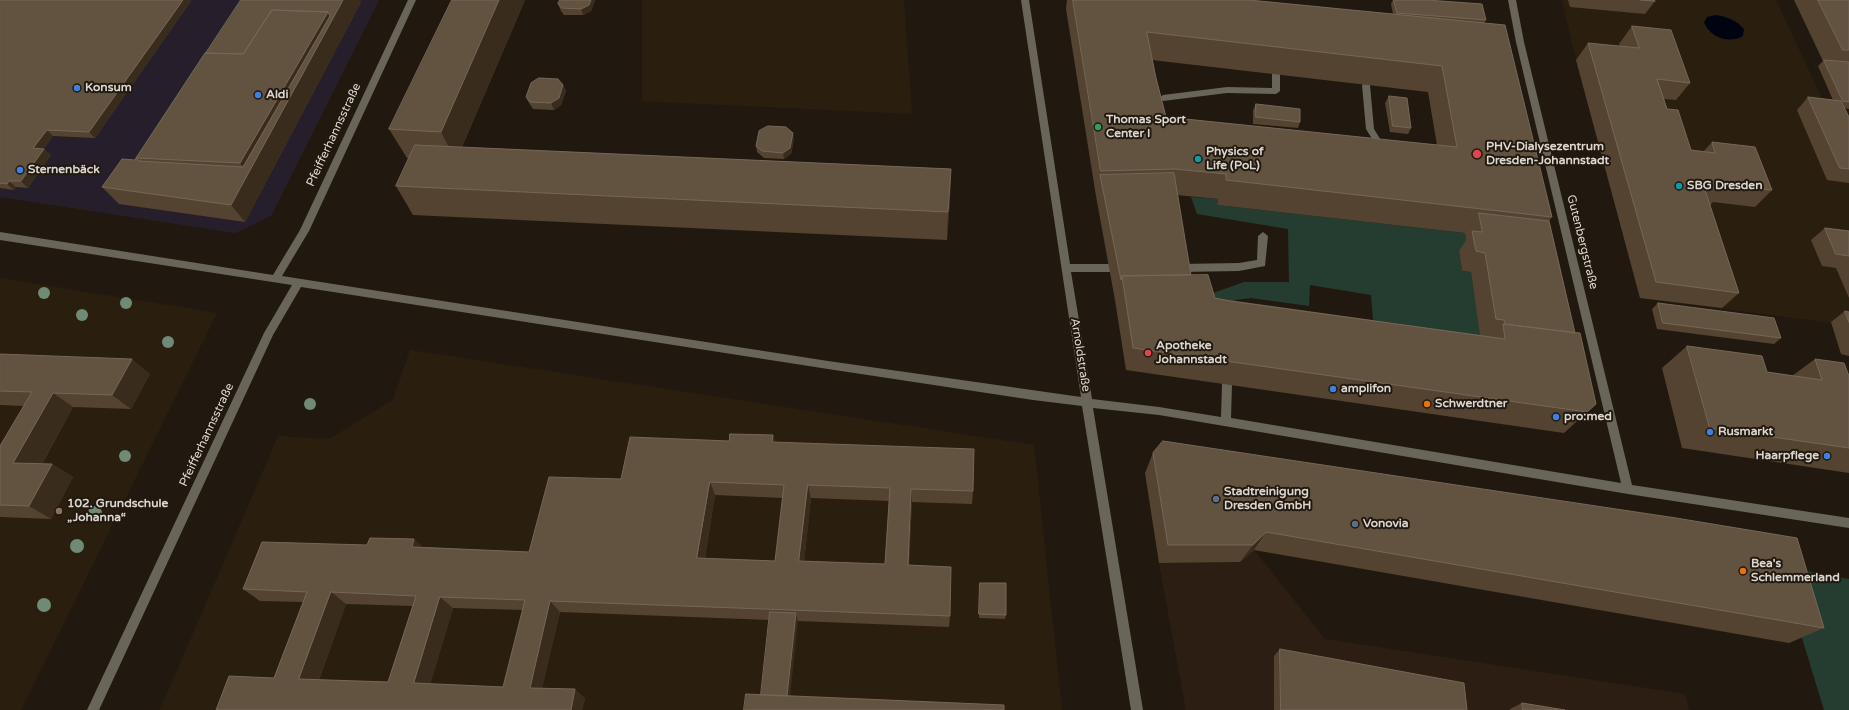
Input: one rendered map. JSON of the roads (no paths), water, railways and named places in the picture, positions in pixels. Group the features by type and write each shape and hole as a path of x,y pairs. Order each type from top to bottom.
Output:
{"street":[{"name":"Pfeifferhannsstraße","path":"275,280 304,231 412,0"},
{"name":"Arnoldstraße","path":"1025,0 1066,268 1137,710"},
{"name":"Gutenbergstraße","path":"1512,0 1522,50 1628,489"},
{"path":"1163,98 1227,90 1276,91 1276,74"},
{"path":"1366,85 1370,129 1385,153"},
{"path":"0,236 821,364 1033,396 1159,411 1628,489 1849,523"},
{"path":"1180,268 1239,267 1262,263 1263,236"},
{"path":"1066,268 1110,268"},
{"name":"Pfeifferhannsstraße","path":"94,710 268,333 298,283"},
{"path":"1226,422 1227,384"}],"place":[{"name":"Konsum","path":"77,88"},
{"name":"Aldi","path":"258,95"},
{"name":"Thomas Sport Center I","path":"1098,127"},
{"name":"PHV-Dialysezentrum Dresden-Johannstadt","path":"1477,154"},
{"name":"Physics of Life (PoL)","path":"1198,159"},
{"name":"Sternenbäck","path":"20,170"},
{"name":"SBG Dresden","path":"1679,186"},
{"name":"Apotheke Johannstadt","path":"1148,353"},
{"name":"amplifon","path":"1333,389"},
{"name":"Schwerdtner","path":"1427,404"},
{"name":"pro:med","path":"1556,417"},
{"name":"Rusmarkt","path":"1710,432"},
{"name":"Haarpflege","path":"1827,456"},
{"name":"Stadtreinigung Dresden GmbH","path":"1216,499"},
{"name":"102. Grundschule „Johanna“","path":"59,511"},
{"name":"Vonovia","path":"1355,524"},
{"name":"Bea's Schlemmerland","path":"1743,571"}]}
